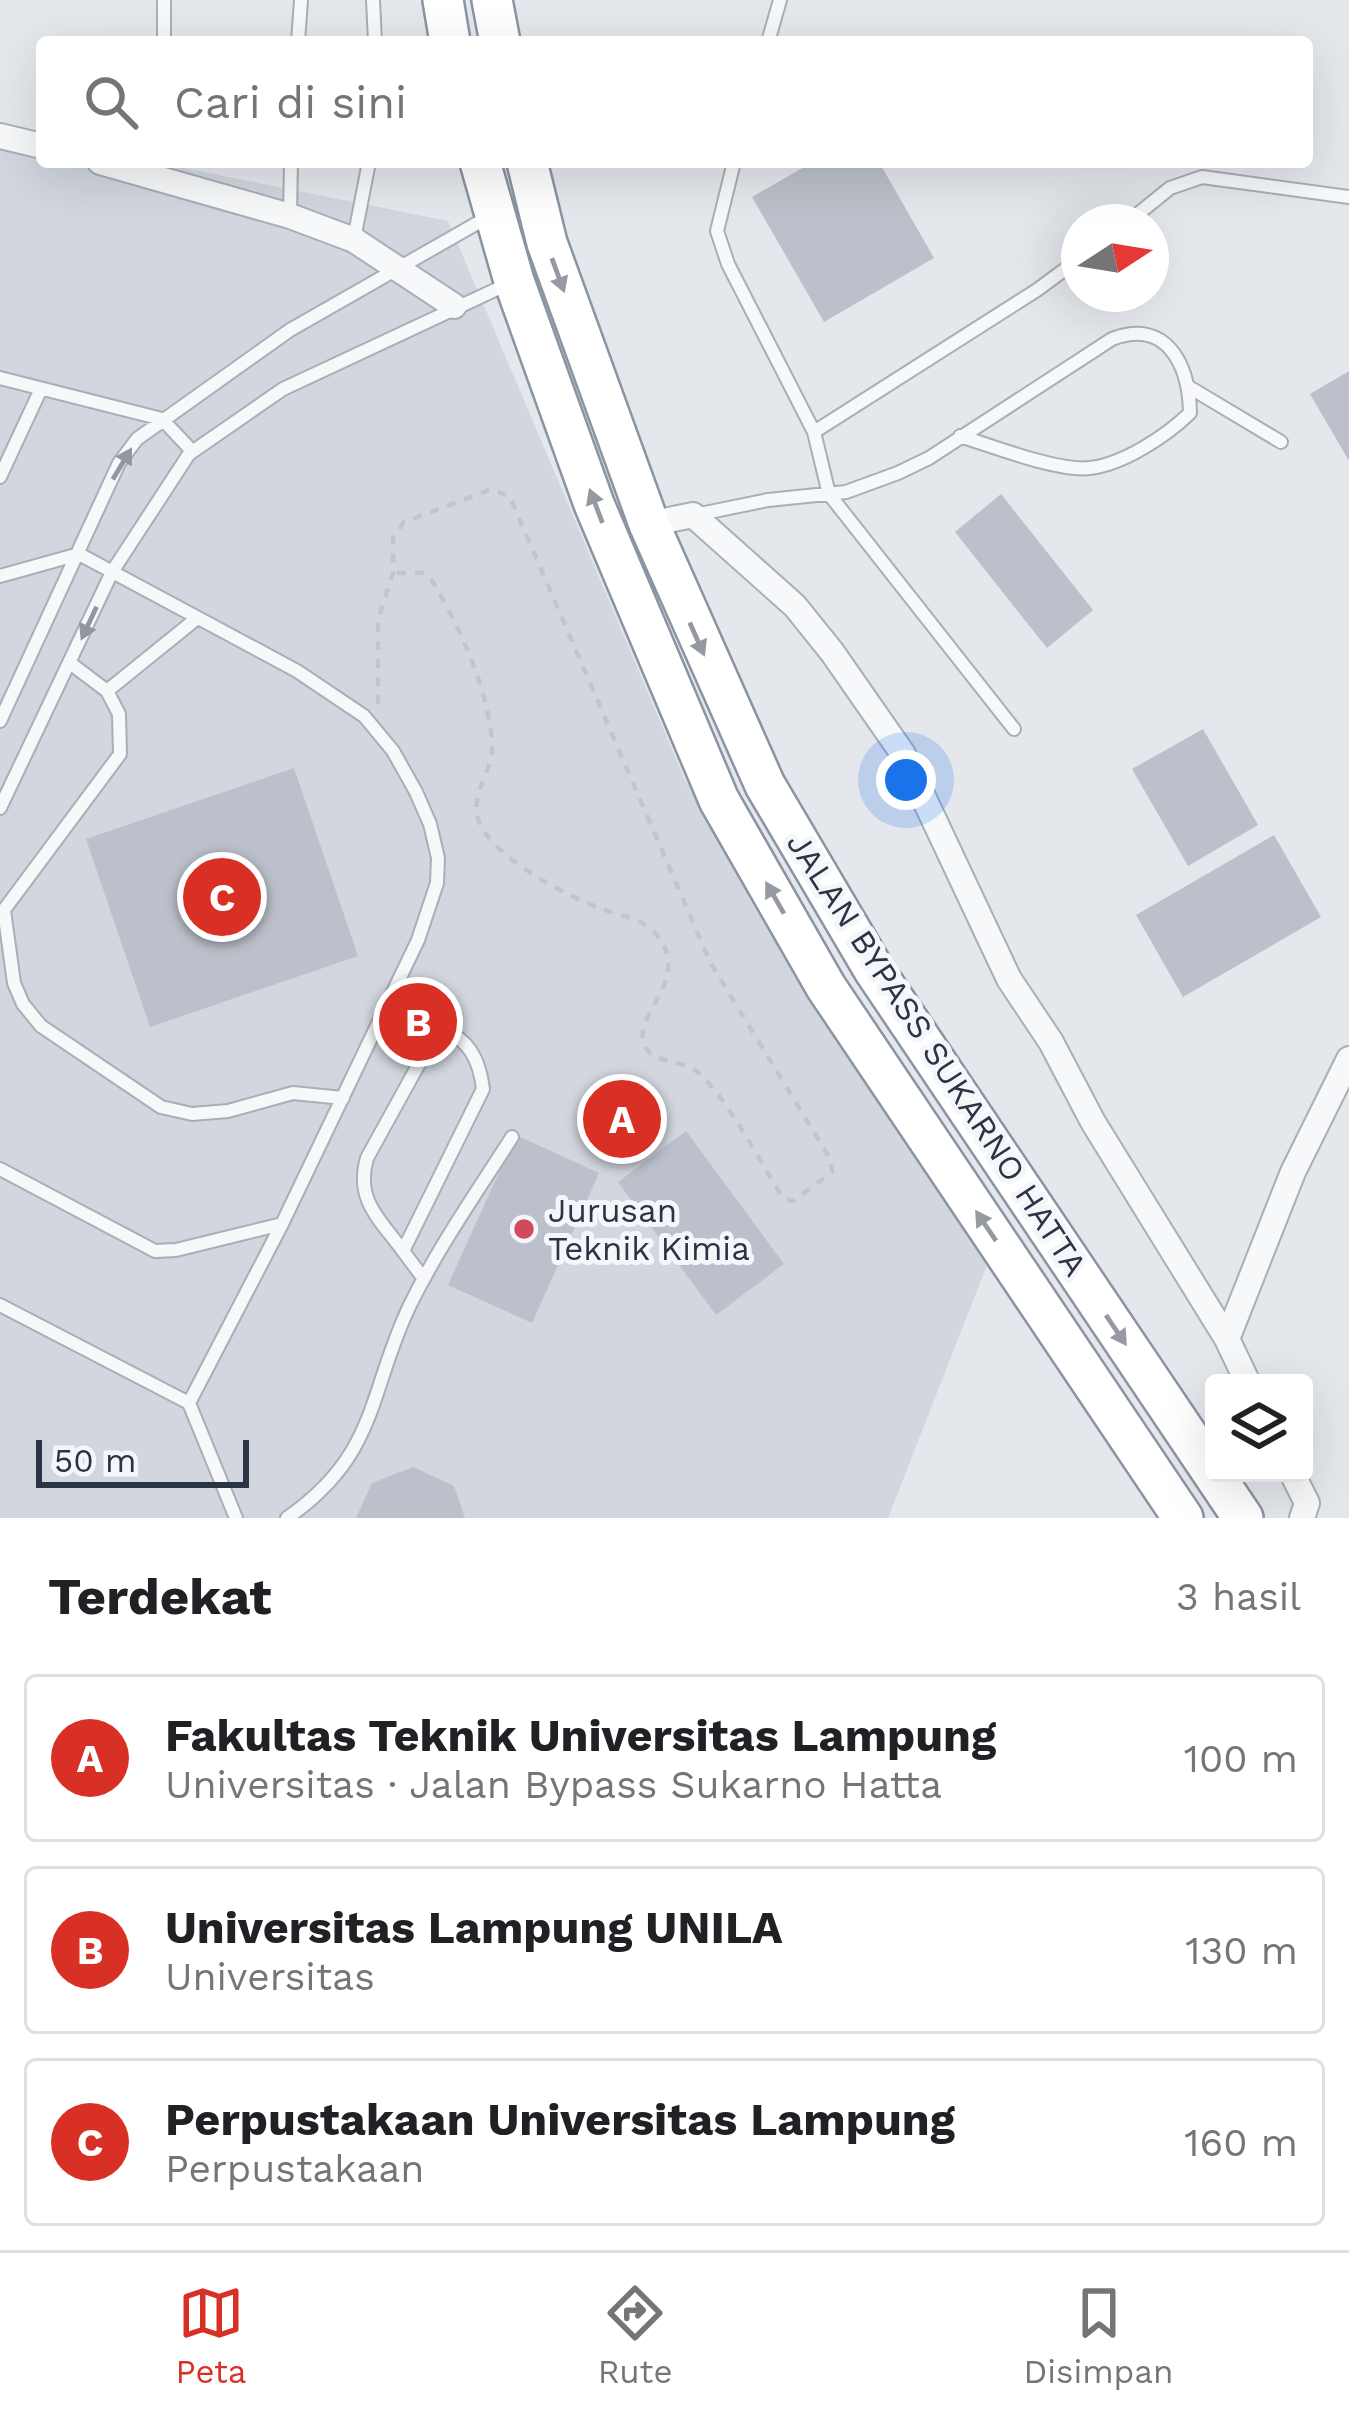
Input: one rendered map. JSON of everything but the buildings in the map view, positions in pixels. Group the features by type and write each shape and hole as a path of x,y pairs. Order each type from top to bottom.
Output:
{"highway":[{"path":"443,0 449,36"},
{"path":"492,0 499,36"},
{"name":"JALAN BYPASS SUKARNO HATTA","path":"481,168 514,281 594,504 719,800 826,987 1175,1508"},
{"name":"JALAN BYPASS SUKARNO HATTA","path":"528,168 547,243 649,524 765,784 850,929 1243,1518"}],"street":[{"path":"0,136 36,145"},
{"path":"121,168 290,216 354,240 454,306"},
{"path":"649,524 693,515 795,606 894,740 1009,979 1051,1042 1093,1123 1227,1339 1244,1374"},
{"path":"1227,1339 1293,1172 1349,1058"},
{"path":"1296,1482 1307,1503 1302,1518"}],"lane":[{"path":"164,0 164,36"},
{"path":"298,36 301,0"},
{"path":"373,0 375,36"},
{"path":"770,36 780,0"},
{"path":"290,216 291,168"},
{"path":"354,240 368,168"},
{"path":"733,168 717,231 728,264 814,432 829,494 1014,729"},
{"path":"1151,204 1170,188 1202,177 1349,196"},
{"path":"0,721 119,464 137,440 290,330 494,214"},
{"path":"814,432 1061,272"},
{"path":"0,808 112,572 192,451 283,389 514,281"},
{"path":"693,515 865,487 929,458 960,436 1123,334 1152,334 1175,352 1190,388 1190,412 1175,427 1124,456 1088,469 1033,459 960,436"},
{"path":"0,378 162,419 192,451"},
{"path":"1190,388 1282,442"},
{"path":"0,477 40,391"},
{"path":"0,576 79,554 297,671 364,716 393,751 430,824 438,858 437,883 418,940 283,1224 190,1403"},
{"path":"107,691 196,619"},
{"path":"70,662 107,691 119,714 120,754 2,912 14,983 23,1004 41,1026 161,1107 192,1114 228,1111 301,1092 343,1098"},
{"path":"403,1251 483,1089 481,1068 461,1037 446,1032 432,1040 362,1175 364,1196 403,1251 424,1279"},
{"path":"287,1518 309,1503 362,1438 407,1312 512,1137"},
{"path":"0,1169 155,1251 283,1224"},
{"path":"0,1305 190,1403 236,1518"}],"path":[{"path":"379,734 378,619 393,573 391,545 404,522 492,489 509,497 710,962 832,1160 832,1172 793,1201 783,1198 710,1085 692,1067 657,1057 646,1048 646,1024 669,978 661,941 648,926 532,873 483,831 475,804 493,745 459,627 431,579 423,573 393,573"}],"shaded area":[{"path":"0,131 36,139 36,168 183,168 448,221 685,780 987,1265 888,1518 0,1518"}],"place":[{"name":"Perpustakaan Universitas Lampung","path":"222,897"},
{"name":"Universitas Lampung UNILA","path":"418,1022"},
{"name":"Fakultas Teknik Universitas Lampung","path":"622,1119"},
{"name":"Jurusan Teknik Kimia","path":"524,1229"}]}
